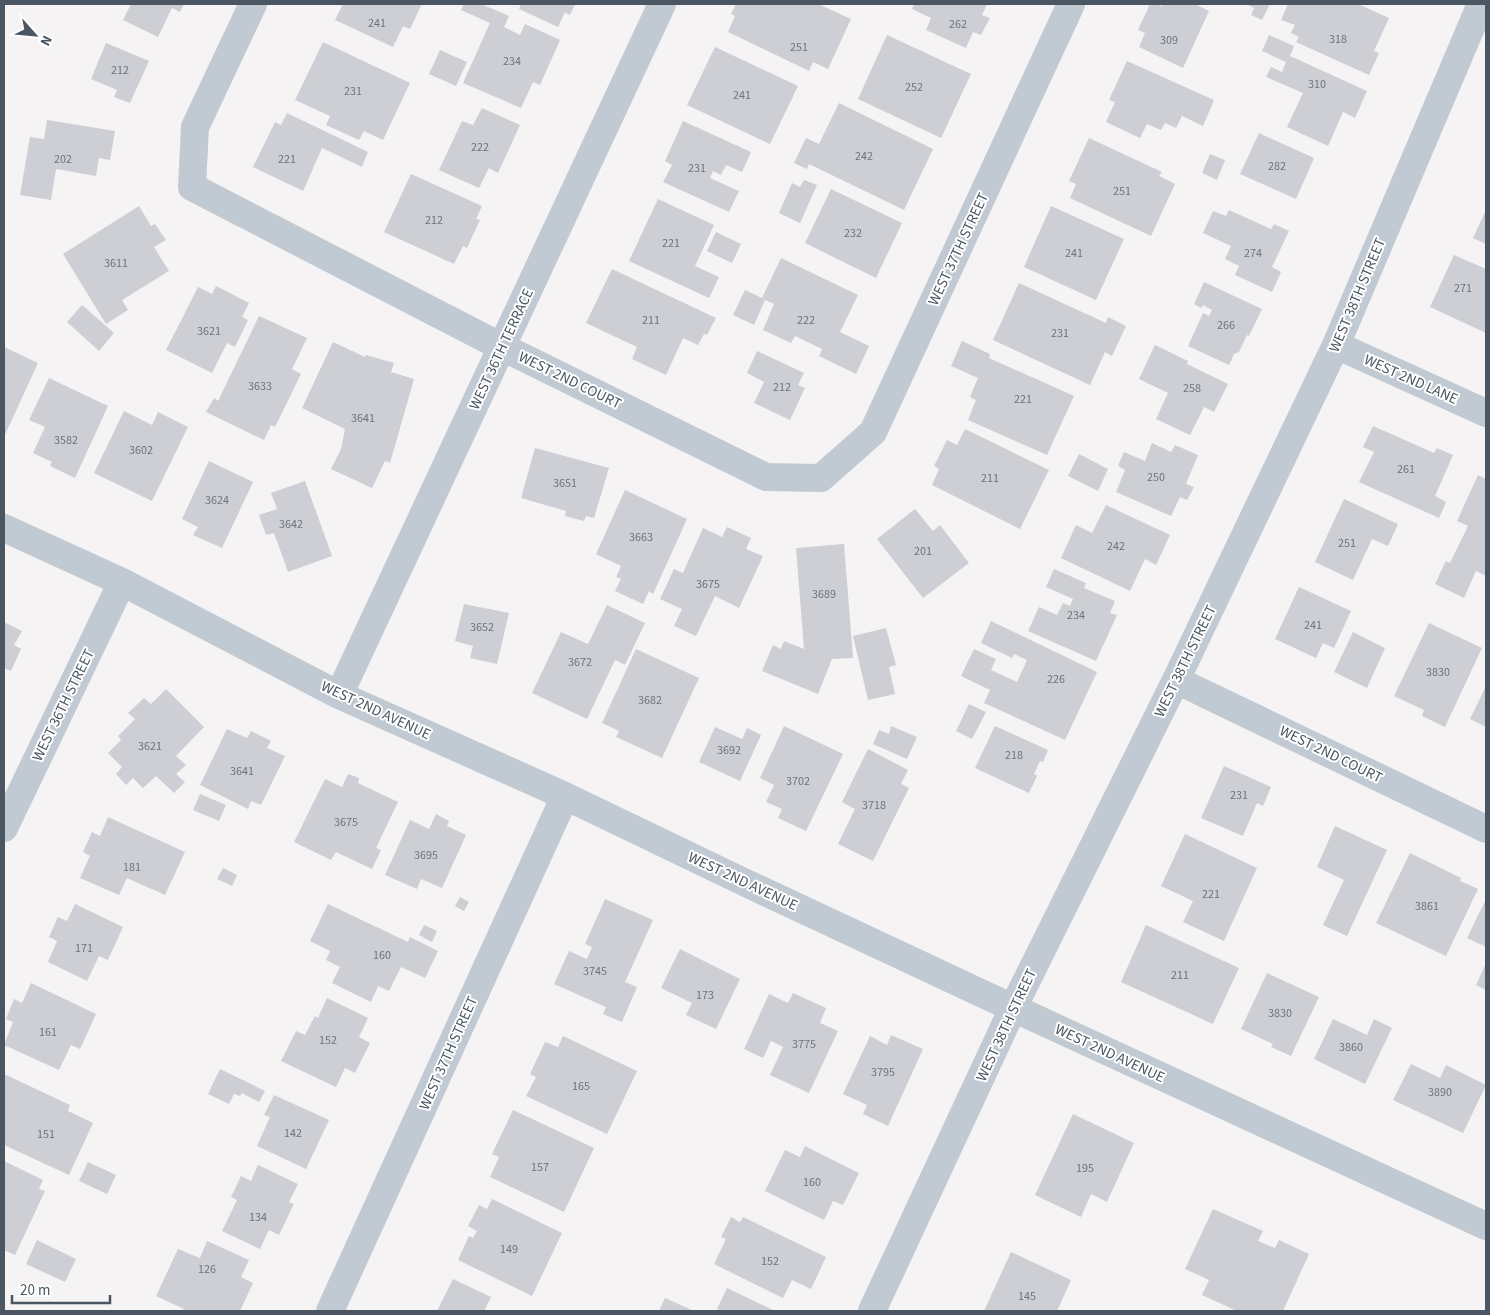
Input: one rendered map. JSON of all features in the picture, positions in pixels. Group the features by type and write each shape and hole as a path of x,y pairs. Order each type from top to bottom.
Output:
{"street":[{"name":"WEST 2ND COURT","path":"252,4 195,127 192,187 502,347 766,478 821,478"},
{"name":"WEST 36TH TERRACE","path":"339,694 662,4"},
{"name":"WEST 37TH STREET","path":"821,478 873,432 1071,4"},
{"name":"WEST 38TH STREET","path":"872,1311 1013,1008 1176,680 1336,345 1481,4"},
{"name":"WEST 2ND LANE","path":"1336,345 1486,413"},
{"name":"WEST 2ND AVENUE","path":"4,528 122,582 339,694 565,796 1013,1008 1486,1226"},
{"name":"WEST 36TH STREET","path":"4,828 122,582"},
{"name":"WEST 2ND COURT","path":"1176,680 1486,828"},
{"name":"WEST 37TH STREET","path":"330,1311 565,796"}],"building":[{"path":"131,4 184,4 180,12 172,8 158,37 123,20"},
{"path":"343,4 422,4 410,29 403,26 393,47 335,20"},
{"path":"464,4 481,4 509,16 504,27 520,35 525,24 560,40 540,85 533,82 521,108 463,83 490,23 461,10"},
{"path":"521,4 575,4 570,15 565,12 558,27 519,9"},
{"path":"736,4 818,4 851,19 828,69 813,62 809,71 728,32 735,16 731,14"},
{"path":"914,4 987,4 982,15 990,18 981,35 973,32 966,48 926,30 931,18 912,9"},
{"path":"1150,4 1161,6 1163,4 1195,4 1209,11 1183,68 1139,47 1145,33 1138,30"},
{"path":"1246,4 1270,4 1262,20 1251,15 1254,8"},
{"path":"1288,4 1358,4 1389,18 1374,51 1379,53 1369,75 1296,42 1299,37 1291,33 1295,25 1281,20"},
{"path":"887,35 971,74 941,138 858,99"},
{"path":"1269,35 1294,46 1290,56 1367,91 1355,118 1343,112 1328,146 1287,127 1303,93 1266,77 1271,67 1282,72 1286,62 1262,51"},
{"path":"323,42 410,83 383,140 364,131 359,140 326,125 330,116 295,100"},
{"path":"106,43 149,61 130,103 114,97 117,90 91,79"},
{"path":"715,47 798,86 770,144 687,105"},
{"path":"440,50 467,62 456,86 429,74"},
{"path":"1127,61 1214,100 1203,126 1182,116 1176,128 1165,123 1161,130 1147,124 1140,138 1106,122 1115,102 1109,100"},
{"path":"839,103 933,149 904,210 809,164 807,169 794,163 806,138 819,144"},
{"path":"482,108 520,125 498,173 489,168 479,188 439,170 462,121 473,125"},
{"path":"287,113 368,152 362,167 322,148 303,191 253,167 275,122 281,125"},
{"path":"47,120 115,131 110,160 99,158 96,176 56,169 51,200 20,195 30,137 44,139"},
{"path":"683,121 751,152 742,172 726,165 721,175 713,171 710,178 739,191 729,212 663,182 672,165 665,161"},
{"path":"1259,133 1314,158 1296,199 1240,174"},
{"path":"1089,138 1162,172 1159,176 1175,184 1151,236 1070,198 1076,184 1069,181"},
{"path":"1210,154 1225,160 1217,180 1202,173"},
{"path":"411,174 482,206 476,219 480,220 467,248 463,246 454,264 384,232"},
{"path":"804,180 817,185 800,223 779,213 792,183 800,187"},
{"path":"831,189 902,223 876,278 805,243"},
{"path":"658,199 714,225 695,266 719,277 709,298 629,261"},
{"path":"139,206 151,226 155,224 166,240 154,247 169,271 122,300 128,310 106,324 63,254"},
{"path":"1051,206 1124,239 1096,300 1024,267"},
{"path":"1229,210 1271,229 1274,224 1289,231 1272,267 1281,272 1272,292 1235,275 1239,266 1225,259 1231,246 1203,233 1213,211 1226,216"},
{"path":"1486,210 1486,244 1473,238"},
{"path":"716,232 741,244 732,263 707,251"},
{"path":"1454,255 1486,269 1486,333 1430,307"},
{"path":"781,258 858,295 840,332 869,346 856,374 819,356 822,349 795,336 791,343 763,330 774,304 765,300 754,325 733,315 745,290 762,298"},
{"path":"612,269 716,318 707,335 704,334 698,345 683,338 666,375 632,359 637,347 586,323"},
{"path":"1204,282 1262,309 1249,336 1247,335 1239,352 1234,354 1229,365 1188,346 1203,313 1209,316 1212,310 1203,305 1201,308 1194,304"},
{"path":"1019,283 1106,323 1108,317 1126,326 1112,356 1105,352 1090,385 993,340"},
{"path":"216,286 249,303 242,317 248,320 235,347 227,343 212,373 166,350 198,287 212,294"},
{"path":"82,305 114,333 99,351 67,322"},
{"path":"259,316 307,338 292,369 301,374 275,427 271,425 264,440 206,412 214,398 218,401"},
{"path":"962,341 990,354 989,358 1074,396 1047,455 968,420 976,400 970,397 978,378 951,366"},
{"path":"333,342 365,357 366,355 394,363 391,372 414,379 390,463 385,461 372,488 331,469 341,449 345,429 302,408"},
{"path":"1155,345 1188,361 1187,364 1228,384 1214,412 1204,407 1190,435 1156,419 1168,393 1139,379"},
{"path":"4,347 38,363 4,437"},
{"path":"757,351 804,373 798,385 805,388 790,420 754,403 764,382 747,373"},
{"path":"49,378 108,406 75,478 50,466 52,462 33,453 45,427 29,420"},
{"path":"124,411 152,425 158,412 188,427 152,501 94,473"},
{"path":"1373,426 1434,453 1437,448 1453,455 1435,496 1446,502 1439,518 1359,482 1374,452 1363,447"},
{"path":"965,429 1049,470 1020,529 932,485 939,469 934,466 947,440 957,445"},
{"path":"1152,443 1171,452 1175,445 1198,455 1186,484 1194,487 1187,500 1180,497 1171,516 1116,492 1125,470 1118,466 1124,452 1145,461"},
{"path":"535,448 609,468 594,518 586,516 584,521 565,516 566,511 521,498"},
{"path":"1079,454 1108,469 1098,491 1068,476"},
{"path":"209,461 253,482 222,548 193,535 198,527 182,519"},
{"path":"1478,475 1486,479 1486,576 1476,571 1464,598 1435,584 1446,561 1450,563 1468,526 1457,521"},
{"path":"305,481 332,556 288,572 274,533 266,535 259,515 277,509 271,493"},
{"path":"625,490 687,519 653,594 649,591 643,604 615,591 621,579 616,577 621,566 596,554"},
{"path":"1344,499 1398,524 1388,546 1372,539 1353,580 1315,562"},
{"path":"1106,505 1170,535 1156,565 1145,559 1130,591 1061,558 1076,525 1092,533"},
{"path":"915,509 933,531 940,525 969,563 923,598 877,539"},
{"path":"727,527 751,538 746,549 763,556 739,608 715,596 696,636 674,626 682,609 660,599 674,569 683,573 703,528 722,537"},
{"path":"844,544 853,658 832,659 818,694 762,671 773,645 781,649 784,641 804,649 796,548"},
{"path":"1054,569 1086,583 1084,588 1115,601 1110,613 1117,615 1096,661 1028,631 1039,607 1057,615 1063,603 1070,606 1073,599 1046,587"},
{"path":"1299,587 1351,611 1334,648 1323,643 1316,658 1275,639"},
{"path":"464,604 509,613 497,664 470,658 473,646 455,641"},
{"path":"607,605 645,623 625,665 615,660 587,719 532,693 561,632 588,644"},
{"path":"991,621 1097,672 1065,740 984,703 990,690 961,676 974,649 996,659 991,670 1017,682 1027,660 1014,654 1012,658 981,643"},
{"path":"4,622 22,631 14,645 21,649 11,671 4,668"},
{"path":"1429,623 1482,648 1445,727 1422,716 1424,710 1394,696"},
{"path":"886,628 896,665 889,667 895,694 868,700 853,636"},
{"path":"1353,632 1385,648 1367,688 1334,672"},
{"path":"636,649 699,678 662,758 616,737 619,731 602,723"},
{"path":"1486,686 1486,727 1470,719"},
{"path":"166,689 204,727 176,756 186,765 176,774 185,782 174,793 156,776 143,788 133,778 126,785 116,774 122,767 108,753 121,740 118,736 135,719 128,713 144,698 151,704"},
{"path":"969,704 986,712 972,739 956,731"},
{"path":"784,726 843,754 806,831 778,818 782,809 766,802 774,785 760,778"},
{"path":"891,726 917,737 907,759 873,744 879,730 889,734"},
{"path":"995,726 1048,750 1043,762 1040,761 1034,774 1037,776 1029,793 975,768"},
{"path":"715,727 742,739 747,728 761,735 740,781 699,762"},
{"path":"227,729 247,738 251,731 271,741 267,748 285,756 261,805 251,801 248,809 200,785"},
{"path":"868,749 908,770 901,784 909,788 873,861 838,844 855,809 842,802"},
{"path":"1224,766 1271,787 1263,806 1257,803 1243,836 1201,818"},
{"path":"348,774 359,778 358,783 398,802 376,848 381,850 372,869 336,852 331,860 294,842 325,779 342,787"},
{"path":"200,794 226,805 219,821 193,810"},
{"path":"436,814 449,821 447,826 466,835 442,888 421,879 417,889 385,875 410,820 429,829"},
{"path":"108,817 185,852 165,895 127,878 119,895 80,878 90,856 83,852 92,832 100,836"},
{"path":"1335,826 1387,850 1347,936 1323,925 1344,880 1317,867"},
{"path":"1185,834 1257,868 1224,941 1183,922 1193,901 1161,886"},
{"path":"1410,853 1461,878 1460,881 1478,889 1446,956 1376,923"},
{"path":"223,868 237,875 232,886 217,879"},
{"path":"460,897 469,902 464,911 455,906"},
{"path":"605,899 653,920 625,982 637,987 622,1022 603,1014 606,1007 554,984 569,951 587,959 592,947 585,944"},
{"path":"1486,899 1486,947 1467,938"},
{"path":"75,904 123,927 108,960 99,956 87,981 48,962 57,941 49,937 58,917 67,921"},
{"path":"328,904 408,942 410,937 438,951 425,978 401,967 389,991 378,986 371,1002 332,983 340,967 326,960 330,951 310,941"},
{"path":"424,925 437,931 432,942 419,935"},
{"path":"1146,925 1239,968 1213,1024 1121,982"},
{"path":"680,949 740,979 716,1029 686,1015 692,1003 661,988"},
{"path":"1486,963 1486,990 1476,985"},
{"path":"1267,973 1319,997 1291,1056 1271,1047 1273,1044 1241,1029"},
{"path":"31,983 96,1014 80,1049 71,1045 59,1070 4,1045 13,1022 6,1019 14,999 22,1003"},
{"path":"793,993 826,1008 820,1023 838,1031 809,1093 770,1075 783,1047 771,1041 763,1058 744,1049 769,994 788,1003"},
{"path":"327,998 368,1018 359,1037 370,1043 355,1073 345,1068 336,1087 281,1061 296,1031 305,1035 315,1016 318,1018"},
{"path":"1333,1019 1367,1035 1374,1019 1392,1028 1365,1084 1314,1059"},
{"path":"891,1035 923,1049 888,1126 863,1114 867,1105 843,1094 870,1036 887,1045"},
{"path":"563,1036 637,1071 607,1134 526,1096 536,1077 530,1074 545,1042 558,1047"},
{"path":"1411,1064 1440,1078 1446,1065 1486,1085 1463,1133 1393,1100"},
{"path":"220,1069 265,1091 259,1102 242,1093 240,1096 234,1094 229,1104 208,1094"},
{"path":"4,1074 70,1105 68,1111 93,1123 69,1175 4,1145"},
{"path":"274,1095 329,1120 306,1169 257,1146 270,1117 264,1115"},
{"path":"513,1110 594,1148 564,1212 490,1177 499,1157 492,1154"},
{"path":"1073,1114 1134,1143 1107,1202 1091,1194 1081,1217 1035,1195"},
{"path":"805,1146 859,1173 843,1205 833,1201 824,1220 765,1191 785,1150 800,1157"},
{"path":"4,1161 43,1180 39,1189 45,1191 15,1255 4,1250"},
{"path":"88,1162 116,1175 107,1194 79,1181"},
{"path":"258,1165 298,1184 289,1202 294,1204 279,1235 269,1230 260,1249 222,1231 237,1200 231,1197 241,1176 251,1181"},
{"path":"492,1199 562,1233 532,1296 458,1260 469,1236 473,1238 477,1231 468,1226 479,1205 487,1209"},
{"path":"1213,1209 1263,1231 1258,1241 1275,1248 1279,1240 1309,1254 1283,1311 1237,1311 1202,1295 1209,1280 1185,1269"},
{"path":"731,1217 740,1222 743,1217 826,1257 811,1289 792,1280 783,1298 714,1264 726,1239 721,1237"},
{"path":"37,1240 76,1259 65,1282 26,1264"},
{"path":"207,1241 249,1260 241,1277 253,1283 240,1311 182,1311 184,1309 156,1296 178,1249 200,1258"},
{"path":"1011,1252 1071,1280 1057,1311 984,1311"},
{"path":"453,1279 491,1297 484,1311 437,1311"},
{"path":"727,1288 775,1311 722,1311 717,1309"},
{"path":"665,1298 694,1311 659,1311"}]}
